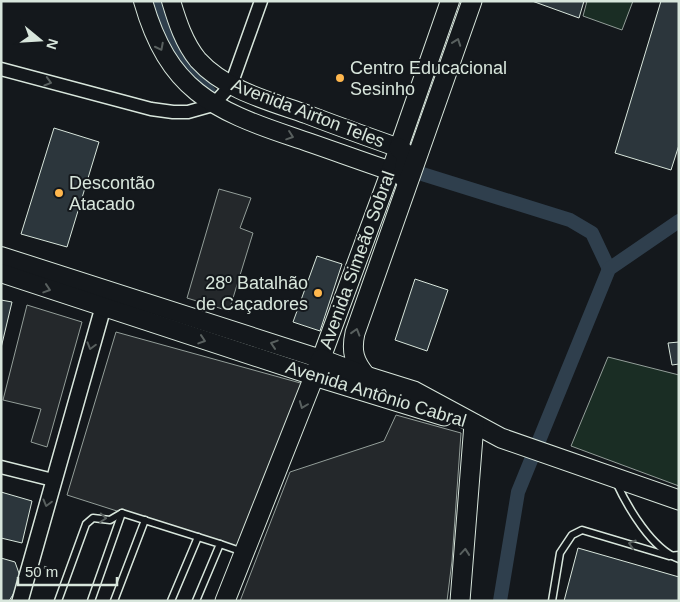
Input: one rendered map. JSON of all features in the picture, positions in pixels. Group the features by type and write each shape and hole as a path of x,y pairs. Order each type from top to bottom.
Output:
{"main road":[{"name":"Avenida Airton Teles","path":"144,1 150,24 166,58 188,84 214,104 257,125 404,167"},
{"name":"Avenida Airton Teles","path":"171,1 178,24 188,45 198,59 230,86 399,148"},
{"name":"Avenida Simeão Sobral","path":"399,148 450,1"},
{"name":"Avenida Simeão Sobral","path":"225,601 317,368 404,167 472,1"},
{"path":"399,148 405,152 404,167"},
{"name":"Avenida Simeão Sobral","path":"366,376 357,365 353,353 353,341 384,250 404,167"},
{"name":"Avenida Antônio Cabral","path":"1,256 105,299"},
{"name":"Avenida Antônio Cabral","path":"1,273 105,299 317,368 474,424"},
{"name":"Avenida Antônio Cabral","path":"317,368 366,376 414,391 474,424"},
{"path":"460,601 474,424 502,438 679,500"}],"street":[{"path":"1,69 151,109 188,112 214,104 230,86 262,1"},
{"path":"20,601 105,299"},
{"path":"1,467 53,480"}],"lane":[{"path":"614,477 622,495 649,536 669,556"},
{"path":"58,601 86,524 93,518 110,520 122,513 245,552"},
{"path":"91,601 122,513"},
{"path":"114,601 145,520"},
{"path":"552,601 560,553 572,535 582,530 679,559"},
{"path":"171,601 198,537"},
{"path":"196,601 220,544"},
{"path":"669,556 679,554"}],"path":[{"path":"31,563 67,574"}],"green space":[{"path":"587,1 633,1 622,30 583,16"},
{"path":"608,357 679,375 679,486 571,446"}],"shaded area":[{"path":"219,189 251,198 240,228 253,233 229,311 187,298"},
{"path":"27,305 82,322 47,447 31,442 41,409 3,400"},
{"path":"116,332 304,384 245,552 67,495"},
{"path":"396,415 461,433 452,561 447,601 240,601 290,472 384,441"}],"building":[{"path":"532,1 584,1 579,18"},
{"path":"661,1 679,1 679,145 671,170 615,153"},
{"name":"Descontão Atacado","path":"54,128 99,142 67,247 21,234"},
{"name":"28º Batalhão de Caçadores","path":"317,256 342,264 320,331 293,322"},
{"path":"415,279 448,290 427,351 395,340"},
{"path":"1,300 12,302 1,348"},
{"path":"679,342 679,364 672,365 668,343"},
{"path":"1,492 32,501 22,543 1,538"},
{"path":"578,548 679,577 679,601 564,601"},
{"path":"1,558 15,562 20,576 17,588 9,601 1,601"}],"waterway":[{"path":"153,1 164,33 177,60 209,92"},
{"path":"403,168 570,220 592,233 609,269"},
{"path":"500,601 518,492 609,269 679,221"}],"place":[{"name":"Centro Educacional Sesinho","path":"340,78"},
{"name":"Descontão Atacado","path":"59,193"},
{"name":"28º Batalhão de Caçadores","path":"318,293"}]}
